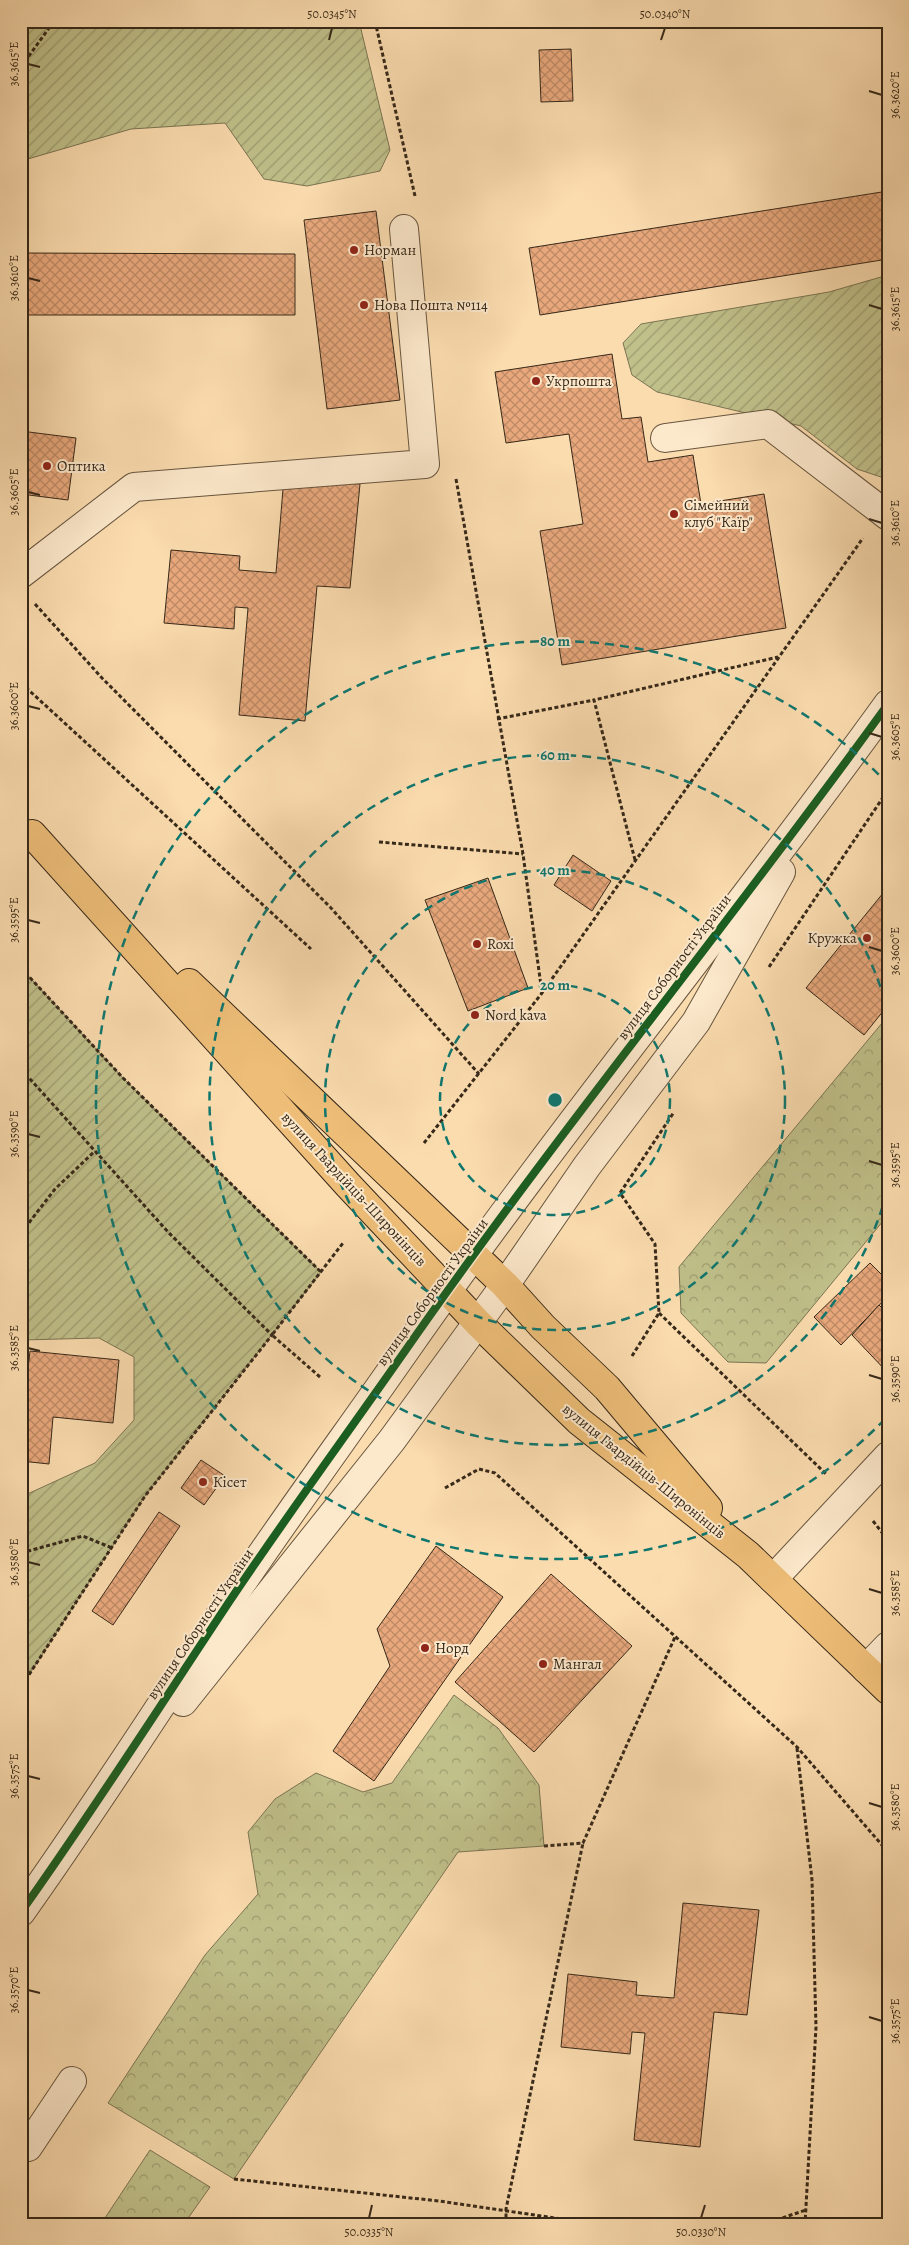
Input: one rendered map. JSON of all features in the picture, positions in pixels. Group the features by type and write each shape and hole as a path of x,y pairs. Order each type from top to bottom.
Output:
{"main road":[{"name":"вулиця Гвардійців-Широнінців","path":"27,829 505,1285 543,1327 607,1388 748,1555"},
{"name":"вулиця Гвардійців-Широнінців","path":"27,829 348,1185 449,1290 478,1323 579,1421 748,1555 888,1690"}],"street":[{"path":"21,574 134,487 425,464 404,229"},
{"path":"664,438 768,424 884,514"},
{"name":"вулиця Соборності України","path":"21,1912 74,1838 232,1598 474,1255 888,704"},
{"name":"вулиця Соборності України","path":"74,1838 392,1440 478,1323 587,1166 696,1022 837,774"},
{"path":"773,1579 888,1456"},
{"path":"866,1669 888,1646"},
{"path":"28,2147 72,2081"}],"path":[{"path":"21,67 54,21"},
{"path":"375,21 415,198"},
{"path":"456,476 523,854 542,993"},
{"path":"424,1143 542,993 778,657 884,514"},
{"path":"34,602 102,678 331,908 480,1074"},
{"path":"498,719 594,700 778,657"},
{"path":"21,683 310,949"},
{"path":"594,700 635,860"},
{"path":"379,842 523,854"},
{"path":"21,968 124,1078 321,1272"},
{"path":"21,1069 169,1233 272,1335 320,1376"},
{"path":"21,1233 55,1189 95,1151"},
{"path":"620,1193 655,1244 659,1313 632,1356"},
{"path":"21,1687 145,1496 343,1242"},
{"path":"659,1313 848,1497 888,1540"},
{"path":"444,1488 478,1469 494,1473 797,1747 888,1852"},
{"path":"21,1553 83,1536 112,1548"},
{"path":"506,2224 506,2209 583,1843 675,1637"},
{"path":"797,1747 812,1880 816,2027 805,2224"},
{"path":"544,1846 583,1843"},
{"path":"234,2179 506,2209 596,2224"},
{"path":"764,2224 806,2210"}],"green space":[{"path":"21,21 359,21 390,150 380,171 307,186 264,179 225,123 131,129 21,161"},
{"path":"888,275 887,479 857,469 801,426 657,392 632,375 623,343 641,324 829,292"},
{"path":"21,968 123,1078 321,1272 145,1496 21,1687 21,1497 95,1463 134,1420 134,1357 99,1338 21,1340"},
{"path":"888,1016 888,1215 766,1363 728,1362 681,1313 679,1267"},
{"path":"454,1695 498,1728 539,1785 544,1846 458,1852 234,2179 108,2103 205,1955 258,1894 248,1832 275,1799 316,1773 363,1792 392,1783"},
{"path":"150,2150 210,2187 184,2224 101,2224"}],"building":[{"path":"571,49 573,101 541,102 539,50"},
{"path":"888,191 888,259 540,315 529,248"},
{"path":"376,211 400,400 327,409 304,220"},
{"path":"21,253 295,254 295,315 21,315"},
{"name":"Сімейний клуб \"Каїр\"","path":"612,354 622,419 641,417 648,462 693,455 701,504 764,494 786,628 562,665 540,531 583,524 569,434 506,443 495,372"},
{"name":"Оптика","path":"21,431 76,438 68,500 21,494"},
{"path":"284,477 360,484 350,588 317,586 305,721 239,715 248,608 235,607 234,629 164,623 171,550 240,556 239,570 276,573"},
{"path":"573,855 611,881 592,911 554,885"},
{"name":"Roxi","path":"488,878 528,988 468,1011 425,900"},
{"name":"Кружка","path":"888,887 888,1005 864,1035 806,988"},
{"path":"870,1263 888,1281 888,1296 841,1345 814,1317"},
{"path":"879,1305 888,1314 888,1373 852,1335"},
{"path":"30,1351 119,1360 113,1423 53,1417 49,1464 21,1461 21,1397 25,1397"},
{"name":"Кісет","path":"201,1460 225,1476 204,1505 181,1488"},
{"path":"159,1512 180,1526 113,1625 92,1611"},
{"name":"Норд","path":"436,1546 503,1597 374,1781 333,1751 390,1666 377,1629"},
{"name":"Мангал","path":"551,1574 632,1646 534,1752 455,1682"},
{"path":"683,1903 759,1910 747,2015 714,2012 700,2147 634,2140 645,2033 632,2032 630,2054 561,2047 568,1974 637,1982 636,1995 674,1998"}],"cycle path":[{"path":"21,1912 294,1507 464,1269 523,1187 768,866 888,704"}],"place":[{"name":"Норман","path":"354,250"},
{"name":"Нова Пошта №114","path":"364,305"},
{"name":"Укрпошта","path":"536,381"},
{"name":"Оптика","path":"47,466"},
{"name":"Сімейний клуб \"Каїр\"","path":"674,514"},
{"name":"Кружка","path":"867,938"},
{"name":"Roxi","path":"477,944"},
{"name":"Nord kava","path":"475,1015"},
{"name":"Кісет","path":"203,1482"},
{"name":"Норд","path":"425,1648"},
{"name":"Мангал","path":"543,1664"}]}
